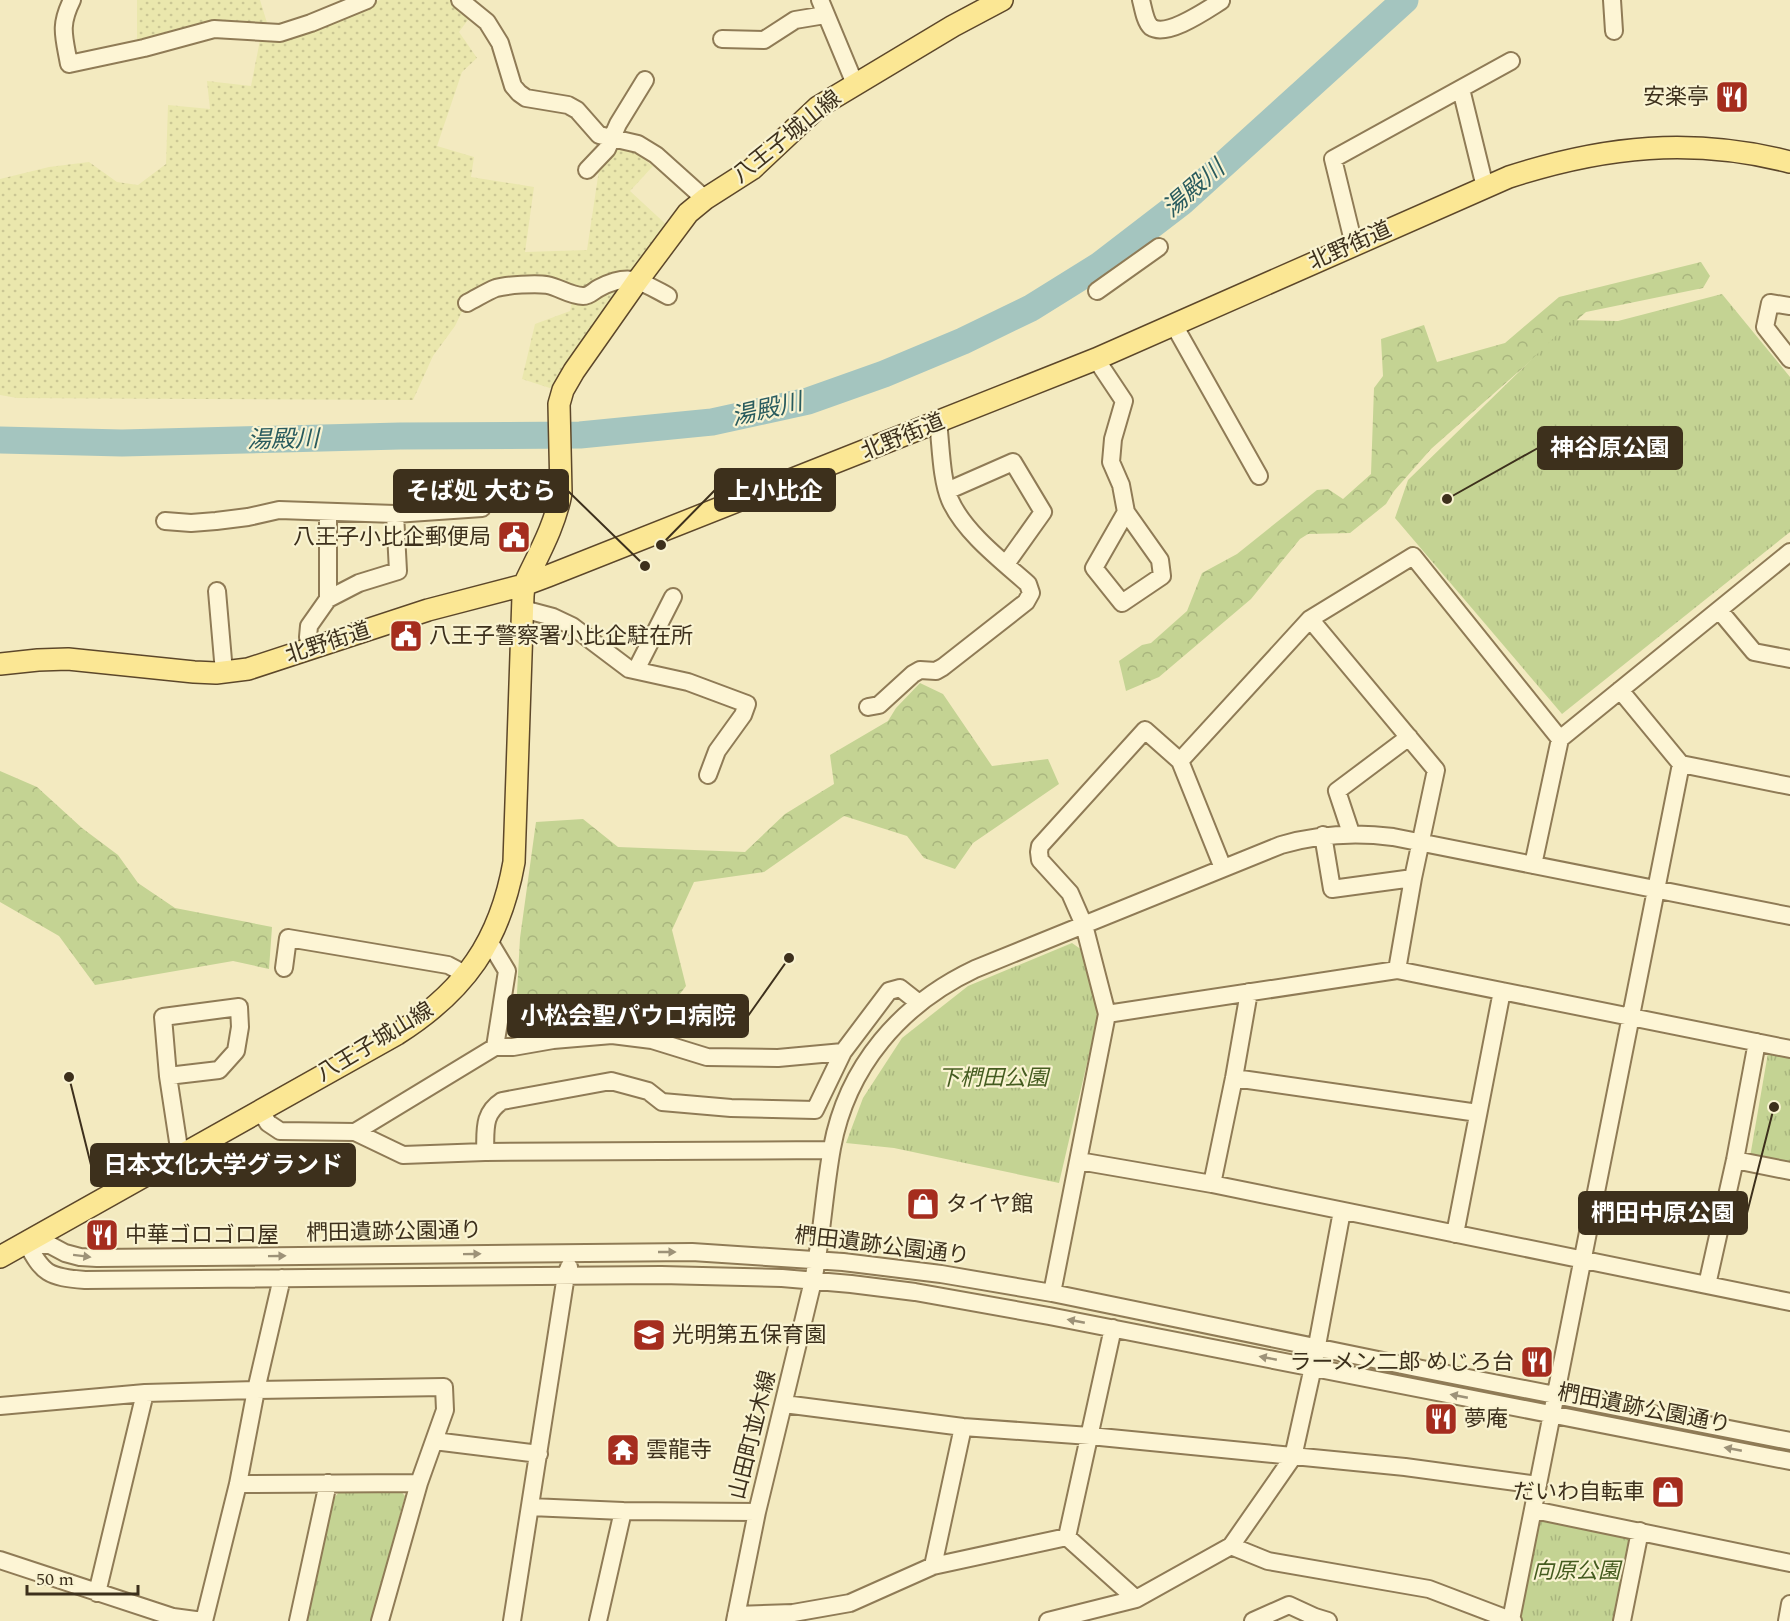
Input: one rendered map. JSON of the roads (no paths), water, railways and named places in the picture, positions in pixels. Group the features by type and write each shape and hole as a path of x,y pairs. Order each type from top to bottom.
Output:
{"main road":[{"name":"八王子城山線","path":"0,1257 418,1021 437,1006 467,975 489,941 502,910 514,862 524,585 557,513 561,493 559,411 561,397 574,371 683,219 705,199 752,169 818,107 953,26 1002,0"},
{"name":"北野街道","path":"0,664 68,659 194,672 248,669 428,610 524,585 1096,359 1485,187 1554,162 1635,148 1670,147 1720,149 1790,162"}],"street":[{"path":"72,0 66,11 62,28 69,64 144,48 214,29 280,33 311,24 367,0"},
{"path":"460,0 487,22 500,43 513,86 519,93 526,98 568,105 577,110 599,135 638,144 656,155 705,199"},
{"path":"1141,0 1147,20 1151,26 1158,29 1170,29 1221,1"},
{"path":"1612,0 1614,31"},
{"path":"722,39 764,40 795,20 823,7 855,84"},
{"path":"1354,244 1333,159 1511,62"},
{"path":"587,170 607,149 618,124 645,80"},
{"path":"1461,89 1485,187"},
{"path":"1097,291 1159,247"},
{"path":"467,303 498,288 547,285 577,296 587,296 621,279 638,280 668,296"},
{"path":"1790,306 1770,303 1765,327 1790,359"},
{"path":"1174,325 1260,476"},
{"path":"1096,359 1124,401 1113,439 1111,462 1121,485 1126,512 1160,560 1162,576 1122,603 1094,568 1126,512"},
{"path":"868,706 879,705 892,691 920,670 936,670 944,667 1026,602 1031,593 1028,584 971,531 951,501 947,491 938,422"},
{"path":"947,491 1013,462 1043,512 1006,564"},
{"path":"165,521 190,523 248,518 279,510 395,514 482,508"},
{"path":"328,512 328,599"},
{"path":"312,649 309,626 328,599 359,583 398,571 395,514"},
{"path":"1533,865 1560,740 1790,552"},
{"path":"1180,761 1310,619 1413,556 1560,740"},
{"path":"217,591 224,672"},
{"path":"636,670 673,597"},
{"path":"523,609 553,617 572,626 623,665 688,682 747,704 743,715 717,750 708,775"},
{"path":"1719,610 1754,652 1790,659"},
{"path":"1310,619 1436,770 1413,878 1397,970"},
{"path":"1620,690 1682,764 1790,786"},
{"path":"1052,1293 1107,1014 1084,925 1070,893 1040,860 1040,846 1145,730 1180,761 1223,868"},
{"path":"1351,833 1337,790 1409,737"},
{"path":"1231,1546 1268,1561 1429,1589 1512,1621 1682,764"},
{"name":"山田町並木線","path":"735,1618 757,1512 813,1281 831,1150 842,1110 859,1073 882,1039 919,1003 941,987 975,969 1223,868 1281,845 1323,835 1351,833 1393,837 1790,916"},
{"path":"1323,835 1332,889 1413,878"},
{"path":"284,968 288,938 448,965 467,975"},
{"path":"489,941 507,971 495,1047"},
{"path":"1107,1014 1397,970 1790,1049"},
{"path":"485,1152 486,1121 493,1107 502,1101 610,1081 648,1091 662,1102 731,1108 815,1110 843,1052 890,991 900,988 919,1003"},
{"path":"1455,1234 1502,991"},
{"path":"1212,1184 1249,993"},
{"path":"168,1076 219,1070 236,1052 240,1027 239,1007 163,1017 168,1076 180,1155"},
{"path":"355,1132 495,1047 513,1047 612,1035 652,1040 707,1057 778,1058 843,1052"},
{"path":"1707,1285 1735,1160 1757,1042"},
{"path":"1234,1078 1478,1113"},
{"path":"260,1110 268,1123 280,1131 355,1132 403,1155 485,1152 831,1150"},
{"path":"1735,1160 1790,1171"},
{"path":"1079,1161 1212,1184 1790,1302"},
{"path":"1048,1621 1136,1599 1231,1546 1293,1457 1317,1347 1342,1211"},
{"name":"椚田遺跡公園通り","path":"26,1242 50,1245 65,1253 80,1257 97,1258 692,1252 817,1260 941,1274 1052,1293 1790,1441"},
{"name":"椚田遺跡公園通り","path":"26,1242 38,1264 50,1274 68,1279 684,1276 813,1281 915,1292 1113,1328 1790,1461"},
{"path":"512,1621 566,1275 574,1253"},
{"path":"0,1560 173,1617 204,1621 238,1484 256,1390 282,1278"},
{"path":"1067,1537 1113,1328"},
{"path":"0,1406 145,1393 444,1386 445,1410 419,1483 380,1621"},
{"path":"97,1593 145,1393"},
{"path":"784,1404 963,1427 1090,1436 1405,1467 1538,1485"},
{"path":"933,1566 963,1427"},
{"path":"434,1441 539,1454"},
{"path":"238,1484 419,1483"},
{"path":"298,1621 328,1484"},
{"path":"530,1508 757,1512"},
{"path":"1534,1510 1790,1563"},
{"path":"598,1621 623,1511"},
{"path":"1622,1621 1640,1531"},
{"path":"735,1618 793,1613 850,1603 933,1566 1067,1537"},
{"path":"1067,1537 1136,1599"},
{"path":"1786,1621 1790,1604"},
{"path":"1253,1621 1289,1605 1320,1620"}],"waterway":[{"name":"湯殿川","path":"0,440 122,443 400,436 580,435 712,422 808,401 884,374 963,341 1031,308 1100,265 1182,202 1405,0"}],"place":[{"name":"安楽亭","path":"1732,97"},
{"name":"神谷原公園","path":"1447,499"},
{"name":"八王子小比企郵便局","path":"514,537"},
{"name":"上小比企","path":"661,545"},
{"name":"そば処 大むら","path":"645,566"},
{"name":"八王子警察署小比企駐在所","path":"406,636"},
{"name":"小松会聖パウロ病院","path":"789,958"},
{"name":"日本文化大学グランド","path":"69,1077"},
{"name":"椚田中原公園","path":"1774,1107"},
{"name":"タイヤ館","path":"923,1204"},
{"name":"中華ゴロゴロ屋","path":"102,1235"},
{"name":"光明第五保育園","path":"649,1335"},
{"name":"ラーメン二郎 めじろ台","path":"1537,1362"},
{"name":"夢庵","path":"1441,1419"},
{"name":"雲龍寺","path":"623,1450"},
{"name":"だいわ自転車","path":"1668,1492"}],"park label":[{"name":"下椚田公園","path":"993,1078"},
{"name":"向原公園","path":"1576,1571"}]}
